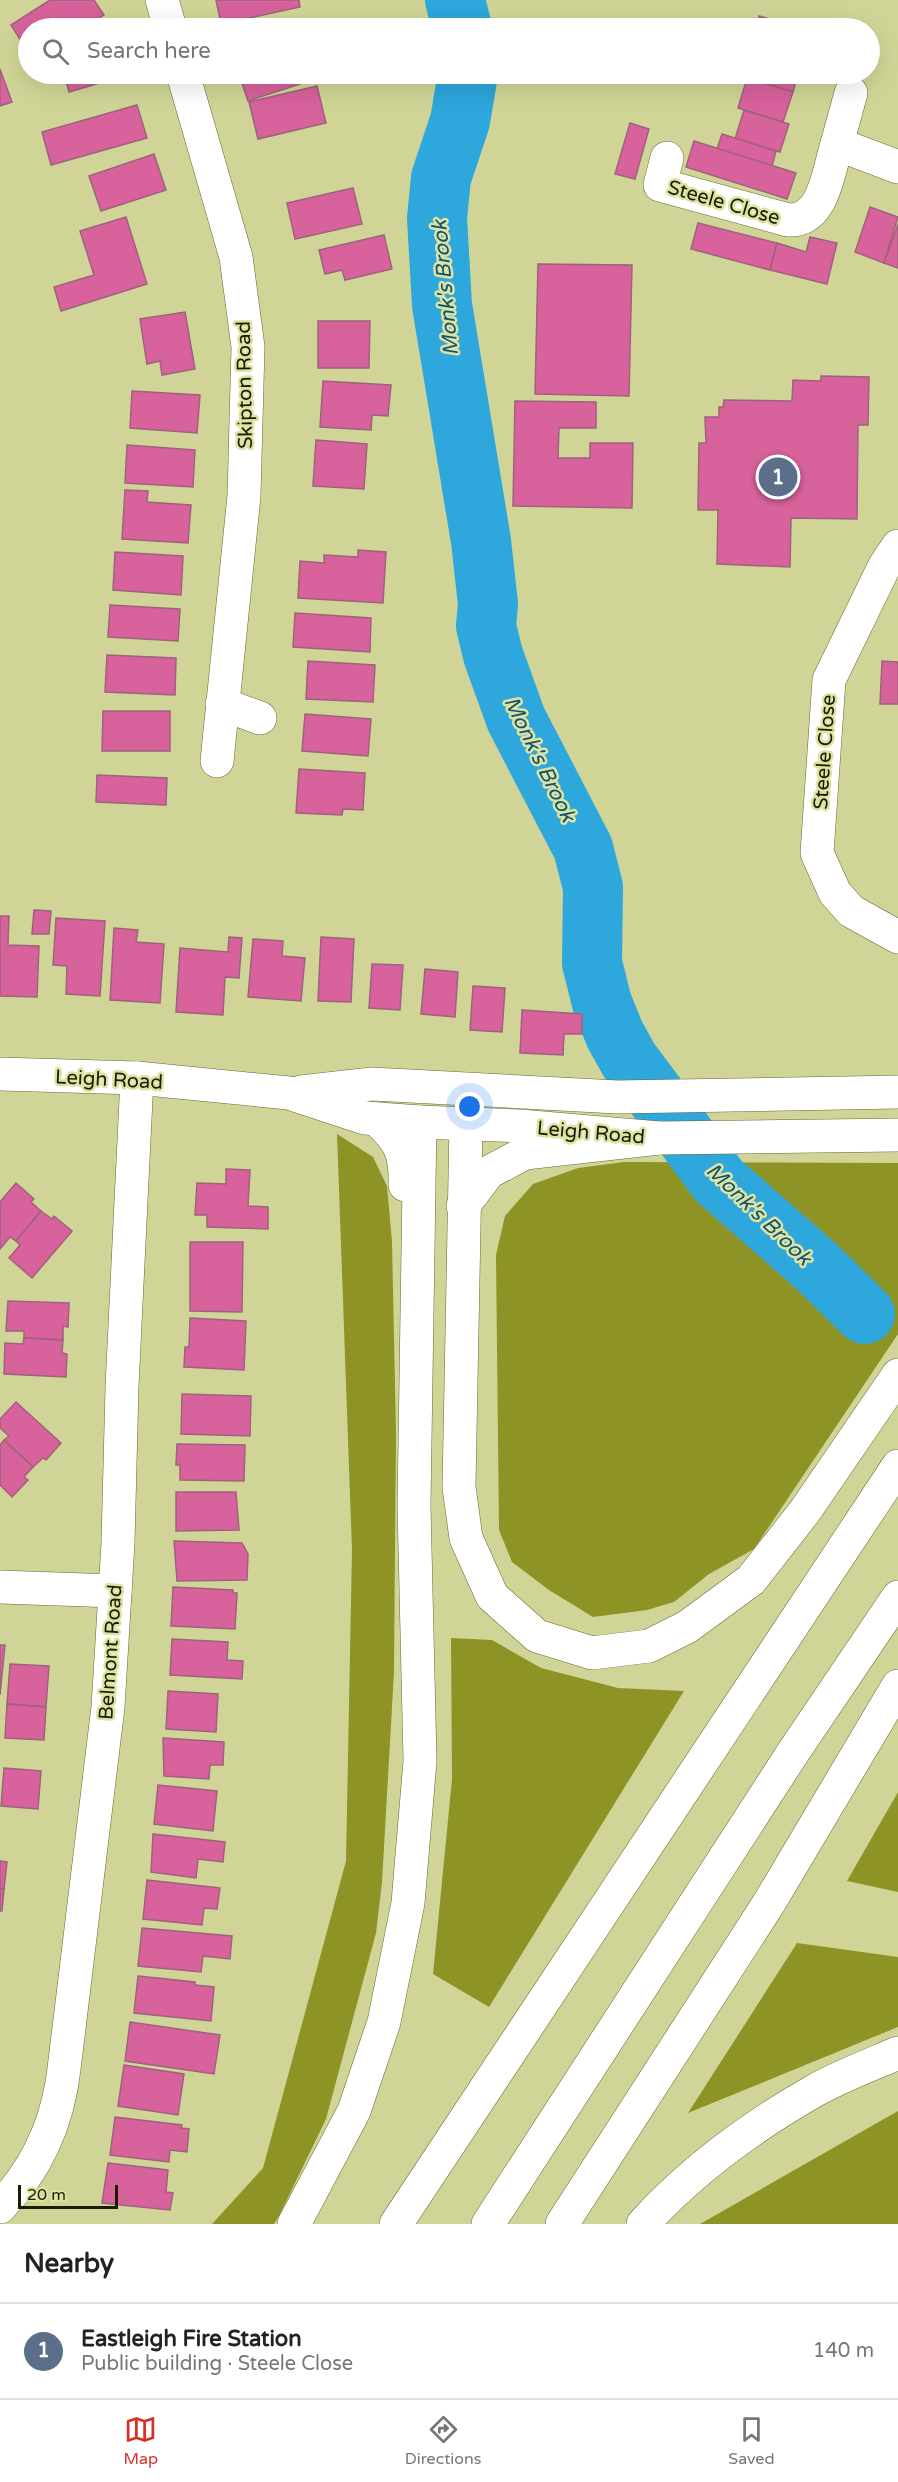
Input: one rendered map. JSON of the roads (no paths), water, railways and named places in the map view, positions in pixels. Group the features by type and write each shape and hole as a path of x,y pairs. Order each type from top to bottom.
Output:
{"main road":[{"path":"162,0 167,18"},
{"name":"Skipton Road","path":"186,84 236,257 248,347 244,496 217,761"},
{"name":"Steele Close","path":"667,158 660,185 795,220 808,216 816,207 851,93"},
{"path":"837,144 898,167"},
{"name":"Steele Close","path":"898,546 884,567 829,680 817,853 835,893 851,911 898,937"},
{"path":"222,704 260,718"},
{"name":"Leigh Road","path":"0,1074 137,1078 289,1093 372,1084 617,1097 898,1092"},
{"name":"Belmont Road","path":"0,2206 20,2184 39,2153 52,2125 62,2087 108,1707 137,1078"},
{"path":"414,1505 420,1122 445,1089 466,1124 459,1487 466,1538 492,1596 537,1636 592,1653 649,1646 687,1627 751,1580 805,1511 898,1375"},
{"name":"Leigh Road","path":"289,1093 365,1118 376,1119 520,1126 658,1138 898,1135"},
{"path":"294,2224 354,2111 384,2022 408,1903 420,1761 414,1505 406,1364 406,1166 394,1135 376,1119"},
{"path":"463,1206 489,1172 525,1153 658,1138"},
{"path":"396,2224 898,1466"},
{"path":"0,1587 115,1591"},
{"path":"488,2224 792,1754 898,1598"},
{"path":"562,2224 769,1904 898,1686"},
{"path":"643,2224 666,2199 739,2138 816,2091 898,2053"}],"waterway":[{"name":"Monk's Brook","path":"455,0 460,18"},
{"name":"Monk's Brook","path":"466,84 460,121 441,178 437,218 442,305 481,541 488,604 486,626 493,655 516,719 583,848 593,887 592,963 602,1003 615,1035 629,1060 719,1181 817,1267 865,1314"}],"place":[{"name":"Eastleigh Fire Station","path":"778,477"}]}
